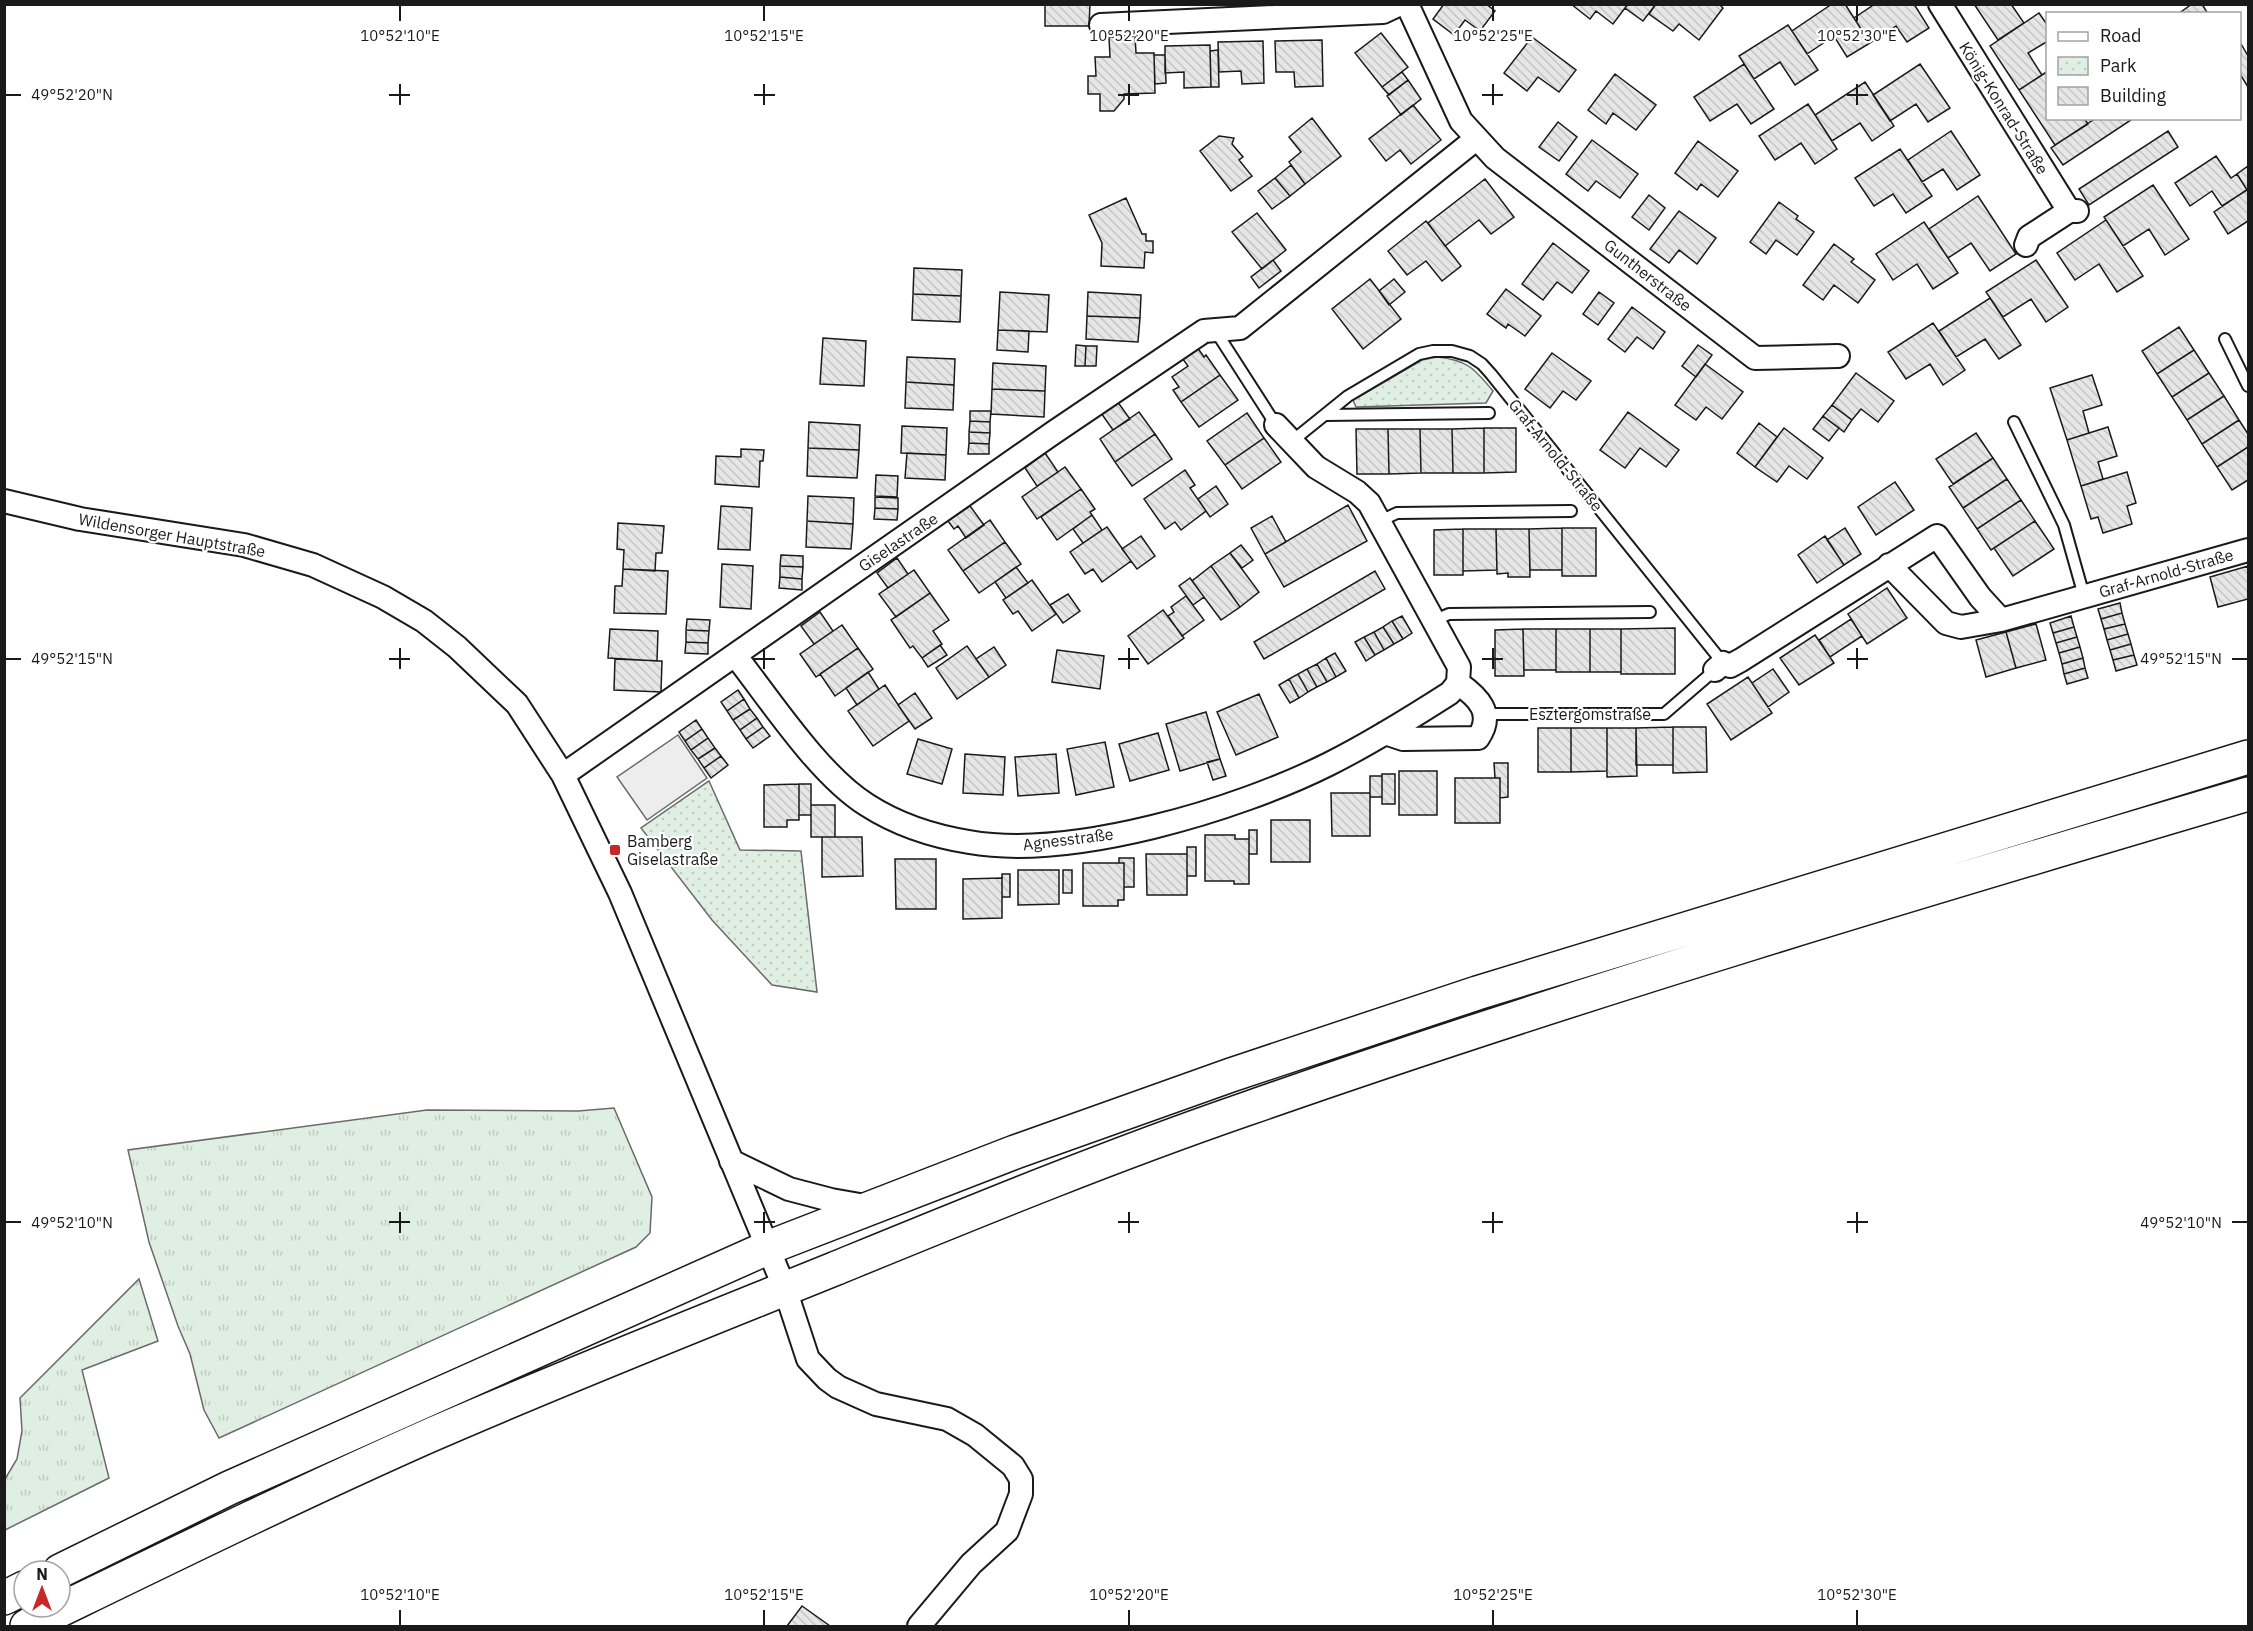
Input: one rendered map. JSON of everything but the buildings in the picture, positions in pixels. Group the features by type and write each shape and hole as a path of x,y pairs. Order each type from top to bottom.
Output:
{"main road":[{"path":"72,1565 240,1484 768,1248 1016,1152 1208,1083 1477,993 2248,757"},
{"path":"27,1626 245,1521 427,1437 602,1362 1055,1180 1242,1110 1443,1042 1737,948 2248,794"}],"street":[{"path":"1101,25 1383,12 1400,4"},
{"name":"Guntherstraße","path":"1407,4 1461,121 1476,140 1495,158 1755,358 1838,356"},
{"name":"König-Konrad-Straße","path":"1940,4 2073,211 2029,237 2026,245"},
{"name":"Giselastraße","path":"563,775 1204,331 1240,328 1476,140"},
{"path":"1276,425 1316,467 1357,492 1369,503 1459,667 1458,683 1474,694 1484,722 1478,738 1404,739 1385,733"},
{"name":"Wildensorger Hauptstraße","path":"4,501 80,519 244,545 313,565 383,597 424,621 457,647 517,704 563,775 633,926 731,1161"},
{"path":"1719,667 1730,666 1741,660 1937,536 1980,597 2001,620"},
{"name":"Graf-Arnold-Straße","path":"1889,565 1946,622 1961,627 2001,620 2248,550"},
{"name":"Agnesstraße","path":"735,655 815,757 841,784 866,804 896,821 925,833 970,843 1018,845 1065,843 1130,831 1184,818 1266,792 1327,765 1385,733 1450,693 1458,683"},
{"path":"731,1161 789,1189 831,1200 873,1207"},
{"path":"731,1161 785,1289 808,1359 838,1387 876,1404 947,1419 975,1435 1013,1467 1021,1479 1022,1494 1007,1531 971,1564 919,1626"}],"lane":[{"path":"1215,330 1276,425"},
{"path":"2225,339 2248,386"},
{"name":"Graf-Arnold-Straße","path":"1325,415 1348,396 1419,354 1452,351 1470,356 1482,364 1719,667"},
{"path":"1291,442 1325,415 1489,413"},
{"name":"Graf-Arnold-Straße","path":"2013,422 2064,525 2084,596"},
{"path":"1380,521 1397,513 1571,511"},
{"path":"1435,621 1449,614 1650,612"},
{"name":"Esztergomstraße","path":"1484,722 1664,714 1719,667"}],"green space":[{"path":"1437,357 1456,360 1475,371 1493,391 1486,403 1356,407 1353,400 1422,360"},
{"path":"709,781 740,850 801,851 817,992 772,985 712,920 641,828"},
{"path":"614,1108 652,1197 650,1233 636,1247 219,1438 204,1410 190,1354 149,1242 128,1150 427,1110 578,1111"},
{"path":"139,1279 158,1341 82,1370 109,1478 5,1530 5,1479 17,1459 22,1431 20,1398"}],"shaded area":[{"path":"678,735 707,778 647,820 617,777"}],"place":[{"name":"Bamberg Giselastraße","path":"615,850"}]}
